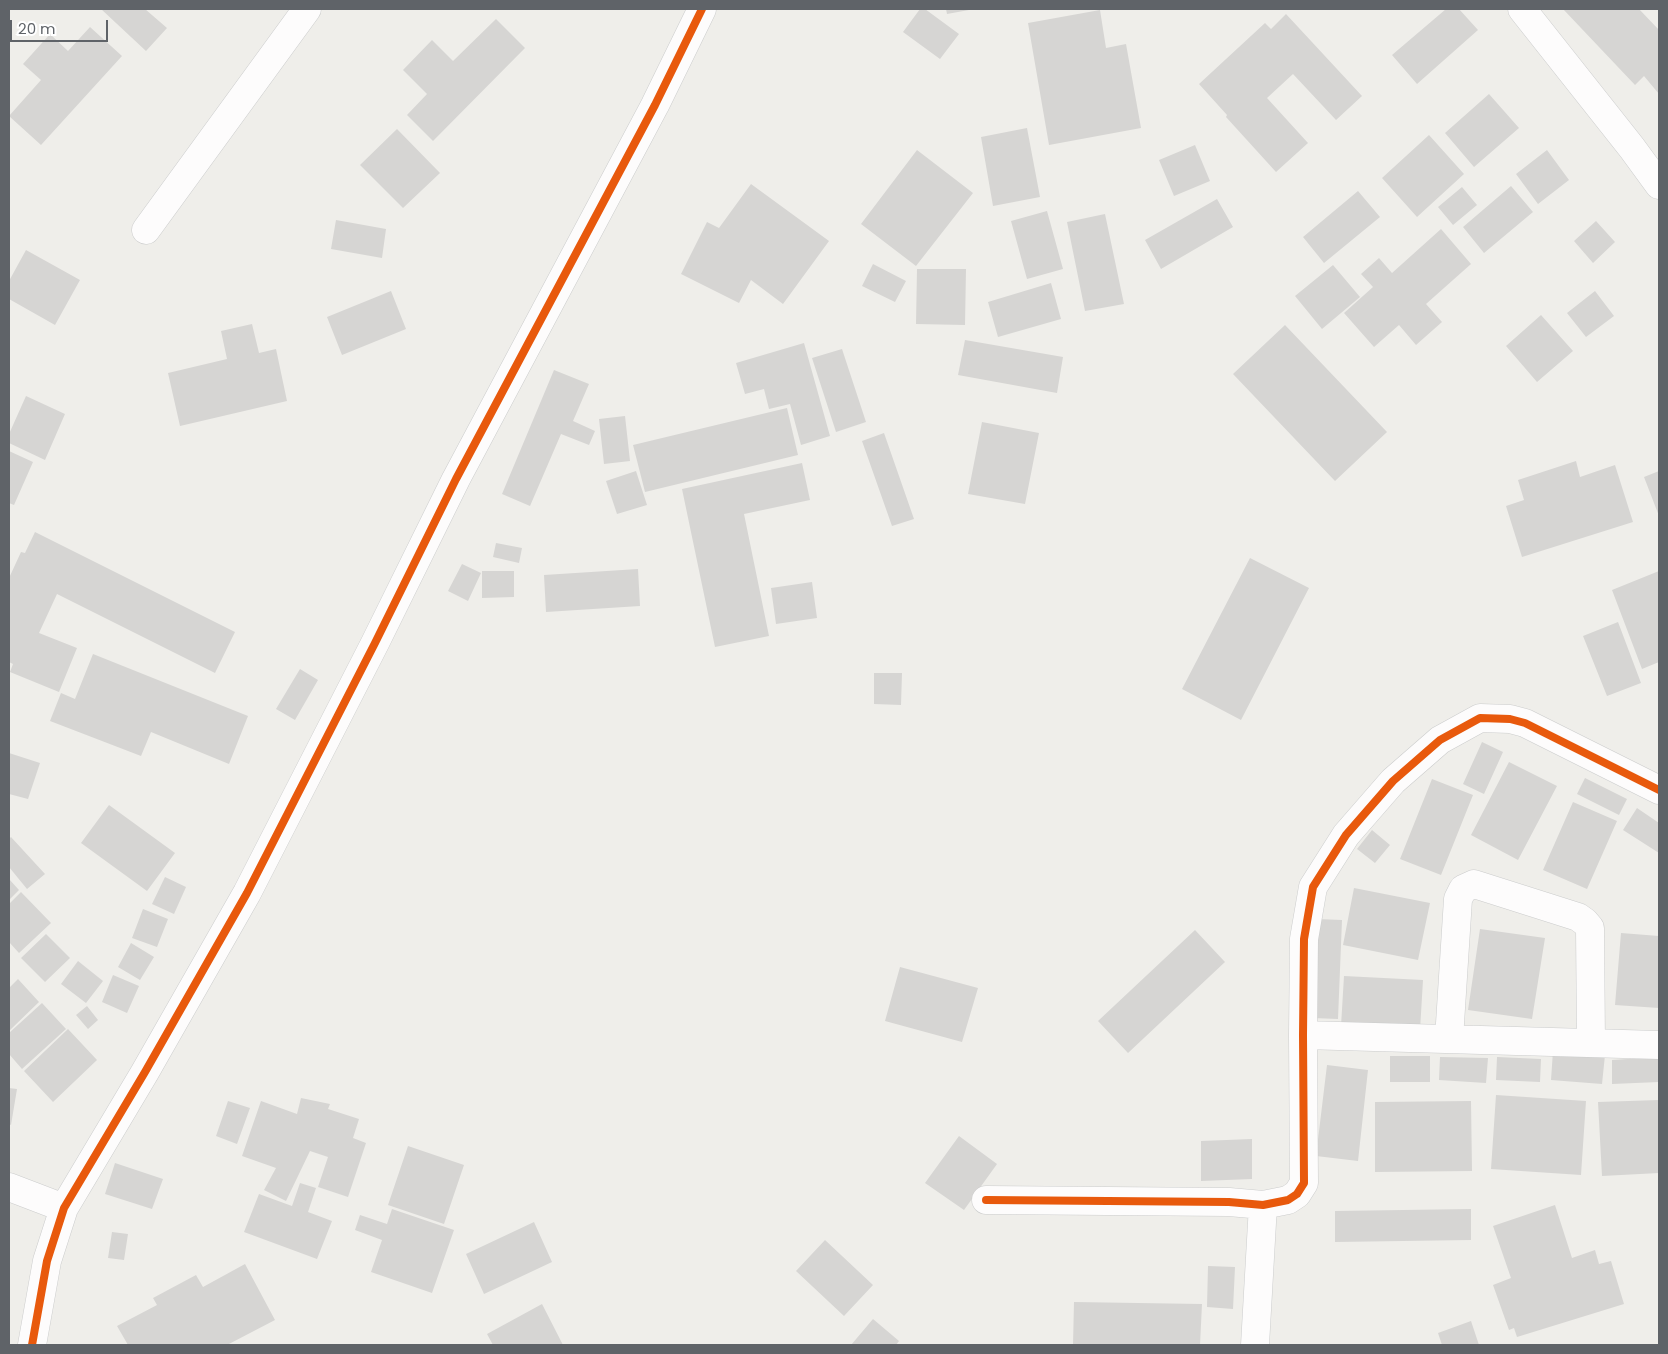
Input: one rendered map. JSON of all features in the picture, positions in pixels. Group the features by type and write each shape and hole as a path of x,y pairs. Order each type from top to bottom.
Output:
{"street":[{"path":"146,230 307,9"},
{"path":"32,1345 47,1261 64,1208 145,1072 247,893 375,643 456,479 655,105 702,9"},
{"path":"1522,9 1659,185"},
{"path":"986,1200 1229,1202 1263,1205 1288,1200 1297,1194 1304,1183 1304,939 1313,887 1346,835 1387,788 1440,740 1480,718 1510,719 1526,723 1659,790"},
{"path":"1449,1039 1458,898 1463,889 1474,884 1578,917 1590,928 1591,1043"},
{"path":"1303,1035 1659,1045"},
{"path":"9,1187 64,1208"},
{"path":"1255,1345 1263,1205"}],"building":[{"path":"101,9 145,9 167,28 146,51"},
{"path":"920,9 925,9 959,34 940,59 903,32"},
{"path":"946,9 969,9 969,10 947,14"},
{"path":"1446,9 1459,9 1478,30 1417,84 1392,55"},
{"path":"1563,9 1639,9 1659,30 1659,94 1644,76 1635,85"},
{"path":"1100,10 1106,48 1126,44 1141,128 1049,145 1028,23"},
{"path":"1286,14 1362,96 1336,120 1293,74 1267,98 1308,143 1276,172 1199,84 1265,23 1271,29"},
{"path":"496,19 525,48 433,141 407,115 427,94 403,70 432,40 453,61"},
{"path":"90,27 122,56 41,145 9,116 41,80 23,64 50,34 68,51"},
{"path":"1489,94 1519,128 1474,167 1445,133"},
{"path":"1027,128 1040,197 993,206 981,137"},
{"path":"397,129 440,173 403,208 360,165"},
{"path":"1429,135 1464,174 1417,217 1382,178"},
{"path":"1195,145 1210,181 1174,196 1159,160"},
{"path":"917,150 973,193 916,266 861,224"},
{"path":"1547,150 1569,180 1538,204 1516,174"},
{"path":"751,184 829,241 783,304 751,280 739,303 681,274 707,222 719,228"},
{"path":"1511,186 1533,212 1484,253 1463,227"},
{"path":"1462,187 1477,205 1453,225 1438,207"},
{"path":"1358,191 1380,217 1324,263 1303,237"},
{"path":"1217,199 1233,227 1161,269 1145,240"},
{"path":"1047,211 1063,269 1027,279 1011,221"},
{"path":"1105,214 1124,304 1085,311 1067,222"},
{"path":"336,220 386,229 382,258 331,249"},
{"path":"1596,221 1615,242 1593,263 1574,241"},
{"path":"1441,229 1471,264 1426,304 1442,322 1416,345 1399,325 1374,347 1344,313 1373,287 1361,274 1379,258 1392,273"},
{"path":"26,250 80,280 55,325 9,299 9,281"},
{"path":"873,264 906,281 895,302 862,286"},
{"path":"1333,265 1360,297 1322,329 1295,296"},
{"path":"917,269 966,269 965,325 916,324"},
{"path":"1051,283 1061,319 998,337 988,302"},
{"path":"391,291 406,329 342,355 327,317"},
{"path":"1595,291 1614,316 1586,337 1567,313"},
{"path":"1541,315 1573,351 1537,382 1506,346"},
{"path":"252,324 259,353 276,349 287,401 180,426 168,373 227,359 221,331"},
{"path":"1285,325 1387,432 1335,481 1233,374"},
{"path":"965,340 1063,357 1057,393 958,375"},
{"path":"804,343 830,436 801,445 790,404 769,409 764,389 745,394 736,363"},
{"path":"842,349 866,422 836,432 812,358"},
{"path":"554,370 589,384 573,421 595,431 589,445 561,434 530,506 502,494"},
{"path":"26,396 65,414 45,460 9,443 9,434"},
{"path":"787,408 798,455 645,492 633,445"},
{"path":"625,416 630,461 604,464 599,419"},
{"path":"982,422 1039,433 1025,504 968,494"},
{"path":"884,433 914,519 892,526 862,441"},
{"path":"9,451 33,462 14,505 9,503"},
{"path":"1576,461 1580,477 1615,465 1633,522 1522,557 1506,506 1524,500 1518,480"},
{"path":"802,463 810,500 744,514 769,636 715,647 682,489"},
{"path":"636,471 647,505 617,514 606,481"},
{"path":"1659,471 1659,516 1644,477"},
{"path":"35,532 235,632 215,673 57,594 39,633 77,648 59,692 10,672 13,664 9,662 9,578 21,552 25,553"},
{"path":"496,543 522,548 519,563 493,557"},
{"path":"1250,558 1309,588 1241,720 1182,689"},
{"path":"462,564 481,573 468,601 448,591"},
{"path":"638,569 640,606 546,612 544,575"},
{"path":"482,571 514,571 514,597 482,598"},
{"path":"1659,571 1659,662 1642,669 1612,590"},
{"path":"812,582 817,618 776,624 771,588"},
{"path":"1618,622 1641,683 1607,696 1583,636"},
{"path":"93,654 248,716 229,764 151,732 141,756 50,721 61,693 75,699"},
{"path":"300,669 318,680 295,720 276,709"},
{"path":"874,673 902,673 901,705 874,704"},
{"path":"1482,742 1503,752 1484,794 1463,784"},
{"path":"9,753 40,763 28,799 9,794"},
{"path":"1509,762 1557,786 1518,860 1471,835"},
{"path":"1585,778 1627,799 1619,815 1577,794"},
{"path":"1432,779 1473,795 1441,875 1400,859"},
{"path":"1573,802 1617,821 1587,889 1543,870"},
{"path":"109,805 175,853 147,891 81,843"},
{"path":"1637,808 1659,823 1659,853 1623,830"},
{"path":"1372,830 1390,845 1375,863 1357,849"},
{"path":"11,837 45,874 27,889 9,867 9,839"},
{"path":"165,877 186,887 174,914 152,904"},
{"path":"9,879 19,890 9,900"},
{"path":"1354,888 1430,903 1418,960 1343,945"},
{"path":"21,892 51,923 19,953 9,942 9,904"},
{"path":"143,909 168,919 157,947 132,938"},
{"path":"1317,919 1342,920 1338,1019 1313,1018"},
{"path":"1480,929 1545,938 1532,1019 1468,1010"},
{"path":"1195,930 1225,962 1128,1053 1098,1021"},
{"path":"1621,933 1659,936 1659,1008 1615,1005"},
{"path":"46,934 70,958 45,982 21,958"},
{"path":"131,943 154,957 140,980 118,967"},
{"path":"78,961 103,981 86,1003 61,984"},
{"path":"900,967 978,988 962,1042 885,1021"},
{"path":"113,975 139,986 127,1013 102,1002"},
{"path":"1344,976 1423,980 1420,1030 1341,1026"},
{"path":"18,979 39,1002 9,1031 9,988"},
{"path":"42,1003 66,1029 22,1069 9,1054 9,1033"},
{"path":"87,1006 98,1020 88,1029 76,1015"},
{"path":"68,1029 97,1060 53,1102 24,1071"},
{"path":"1553,1051 1605,1055 1602,1084 1551,1080"},
{"path":"1390,1056 1430,1056 1430,1082 1390,1082"},
{"path":"1440,1057 1488,1058 1486,1083 1439,1080"},
{"path":"1497,1057 1541,1059 1540,1082 1496,1080"},
{"path":"1658,1057 1659,1082 1612,1084 1612,1060"},
{"path":"1327,1065 1368,1070 1358,1161 1316,1156"},
{"path":"9,1088 17,1089 11,1125 9,1124"},
{"path":"1496,1095 1586,1101 1581,1175 1491,1169"},
{"path":"301,1098 330,1104 328,1109 359,1119 353,1138 366,1143 348,1197 318,1187 328,1157 310,1151 286,1201 264,1190 276,1168 242,1156 261,1101 297,1114"},
{"path":"1659,1100 1659,1173 1602,1176 1598,1102"},
{"path":"228,1101 250,1108 237,1144 216,1136"},
{"path":"1471,1101 1472,1171 1375,1172 1375,1102"},
{"path":"959,1136 997,1164 964,1210 925,1183"},
{"path":"1252,1139 1252,1179 1201,1181 1201,1141"},
{"path":"408,1146 464,1165 444,1224 388,1205"},
{"path":"115,1163 163,1179 152,1209 105,1194"},
{"path":"300,1183 316,1188 308,1212 332,1221 317,1259 244,1232 259,1194 292,1206"},
{"path":"1555,1205 1572,1258 1595,1250 1599,1264 1611,1261 1624,1304 1517,1337 1514,1328 1509,1330 1493,1285 1511,1278 1493,1226"},
{"path":"392,1209 454,1230 432,1293 371,1272 382,1240 355,1230 360,1215 387,1224"},
{"path":"1471,1209 1471,1240 1335,1242 1335,1211"},
{"path":"534,1222 552,1262 484,1294 466,1254"},
{"path":"112,1232 128,1234 124,1260 108,1258"},
{"path":"825,1240 873,1285 844,1316 796,1271"},
{"path":"245,1264 275,1320 227,1345 128,1345 117,1326 157,1305 153,1298 196,1275 203,1287"},
{"path":"1208,1266 1235,1267 1233,1309 1207,1307"},
{"path":"1074,1302 1202,1304 1200,1345 1073,1345"},
{"path":"542,1304 563,1345 493,1345 487,1334"},
{"path":"873,1319 899,1341 896,1345 851,1345"},
{"path":"1471,1321 1479,1345 1442,1345 1438,1333"}],"cycle path":[{"path":"32,1345 47,1261 64,1208 145,1072 247,893 375,643 456,479 655,105 702,9"},
{"path":"986,1200 1229,1202 1263,1205 1288,1200 1297,1194 1304,1183 1304,939 1313,887 1346,835 1393,781 1440,740 1480,718 1510,719 1525,723 1659,790"}]}
